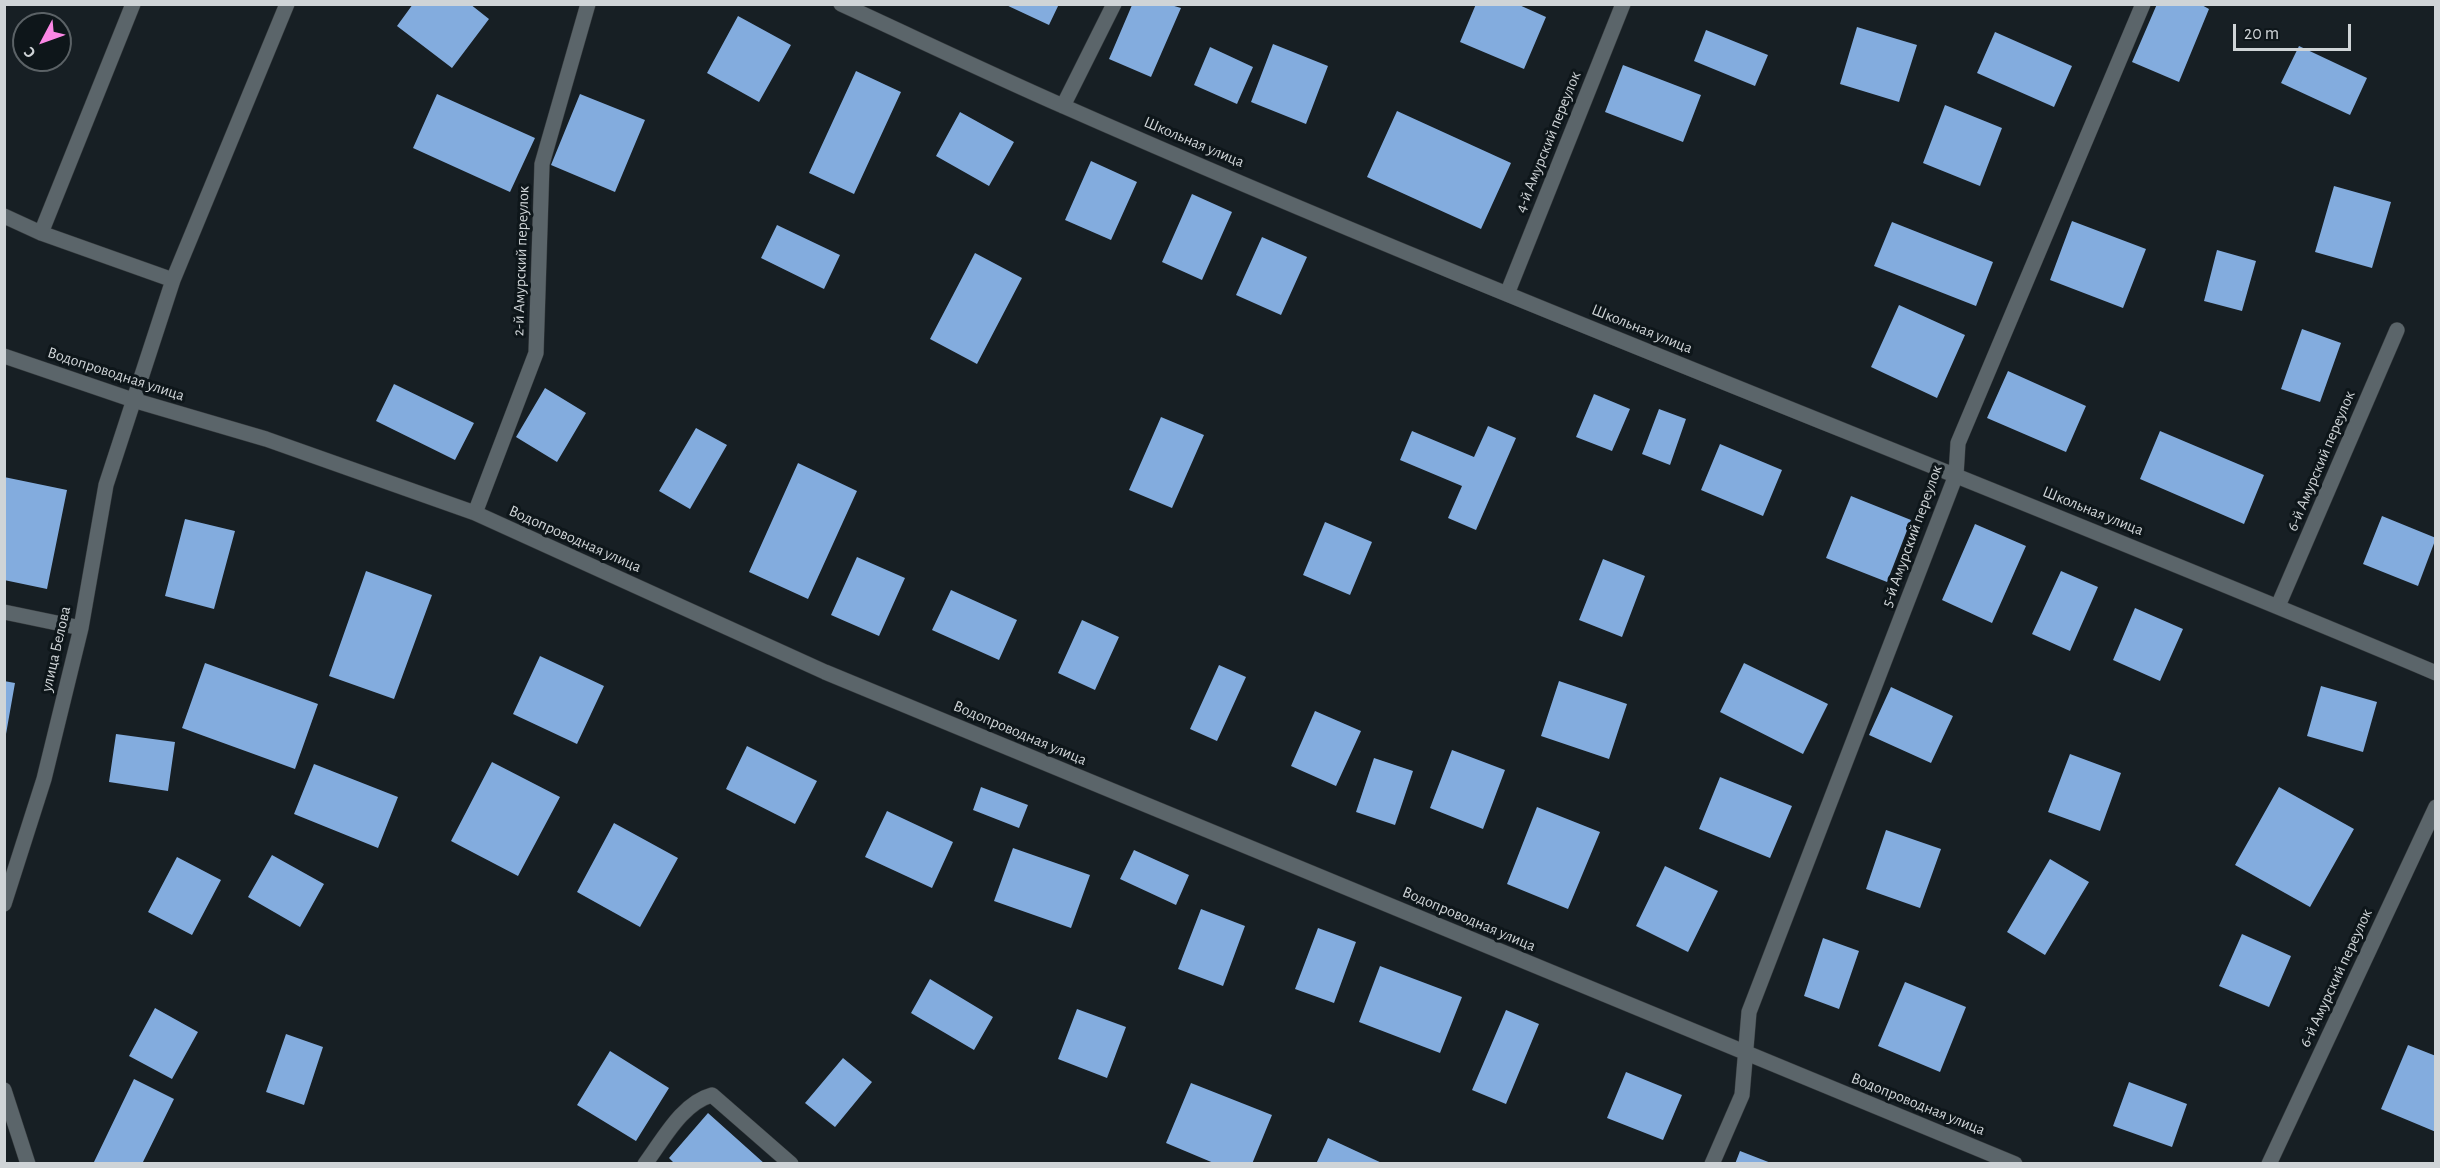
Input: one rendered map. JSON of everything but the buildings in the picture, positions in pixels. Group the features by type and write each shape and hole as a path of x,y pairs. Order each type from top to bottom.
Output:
{"street":[{"path":"41,233 133,4"},
{"name":"улица Белова","path":"4,904 44,779 81,628 106,485 173,280 287,4"},
{"name":"2-й Амурский переулок","path":"475,513 536,354 542,164 588,4"},
{"name":"Школьная улица","path":"842,4 1063,106 1507,294 2278,606 2436,673"},
{"path":"1063,106 1114,4"},
{"name":"4-й Амурский переулок","path":"1507,294 1623,4"},
{"name":"5-й Амурский переулок","path":"1712,1164 1742,1095 1749,1012 1956,475 1958,443 2143,4"},
{"path":"4,216 41,233 173,280"},
{"name":"6-й Амурский переулок","path":"2278,606 2397,330"},
{"name":"Водопроводная улица","path":"4,356 133,400 266,439 475,513 825,672 2015,1164"},
{"path":"4,612 81,628"},
{"name":"6-й Амурский переулок","path":"2269,1164 2436,807"},
{"path":"4,1090 28,1164"},
{"path":"645,1164 684,1112 699,1099 712,1095 791,1164"}]}
